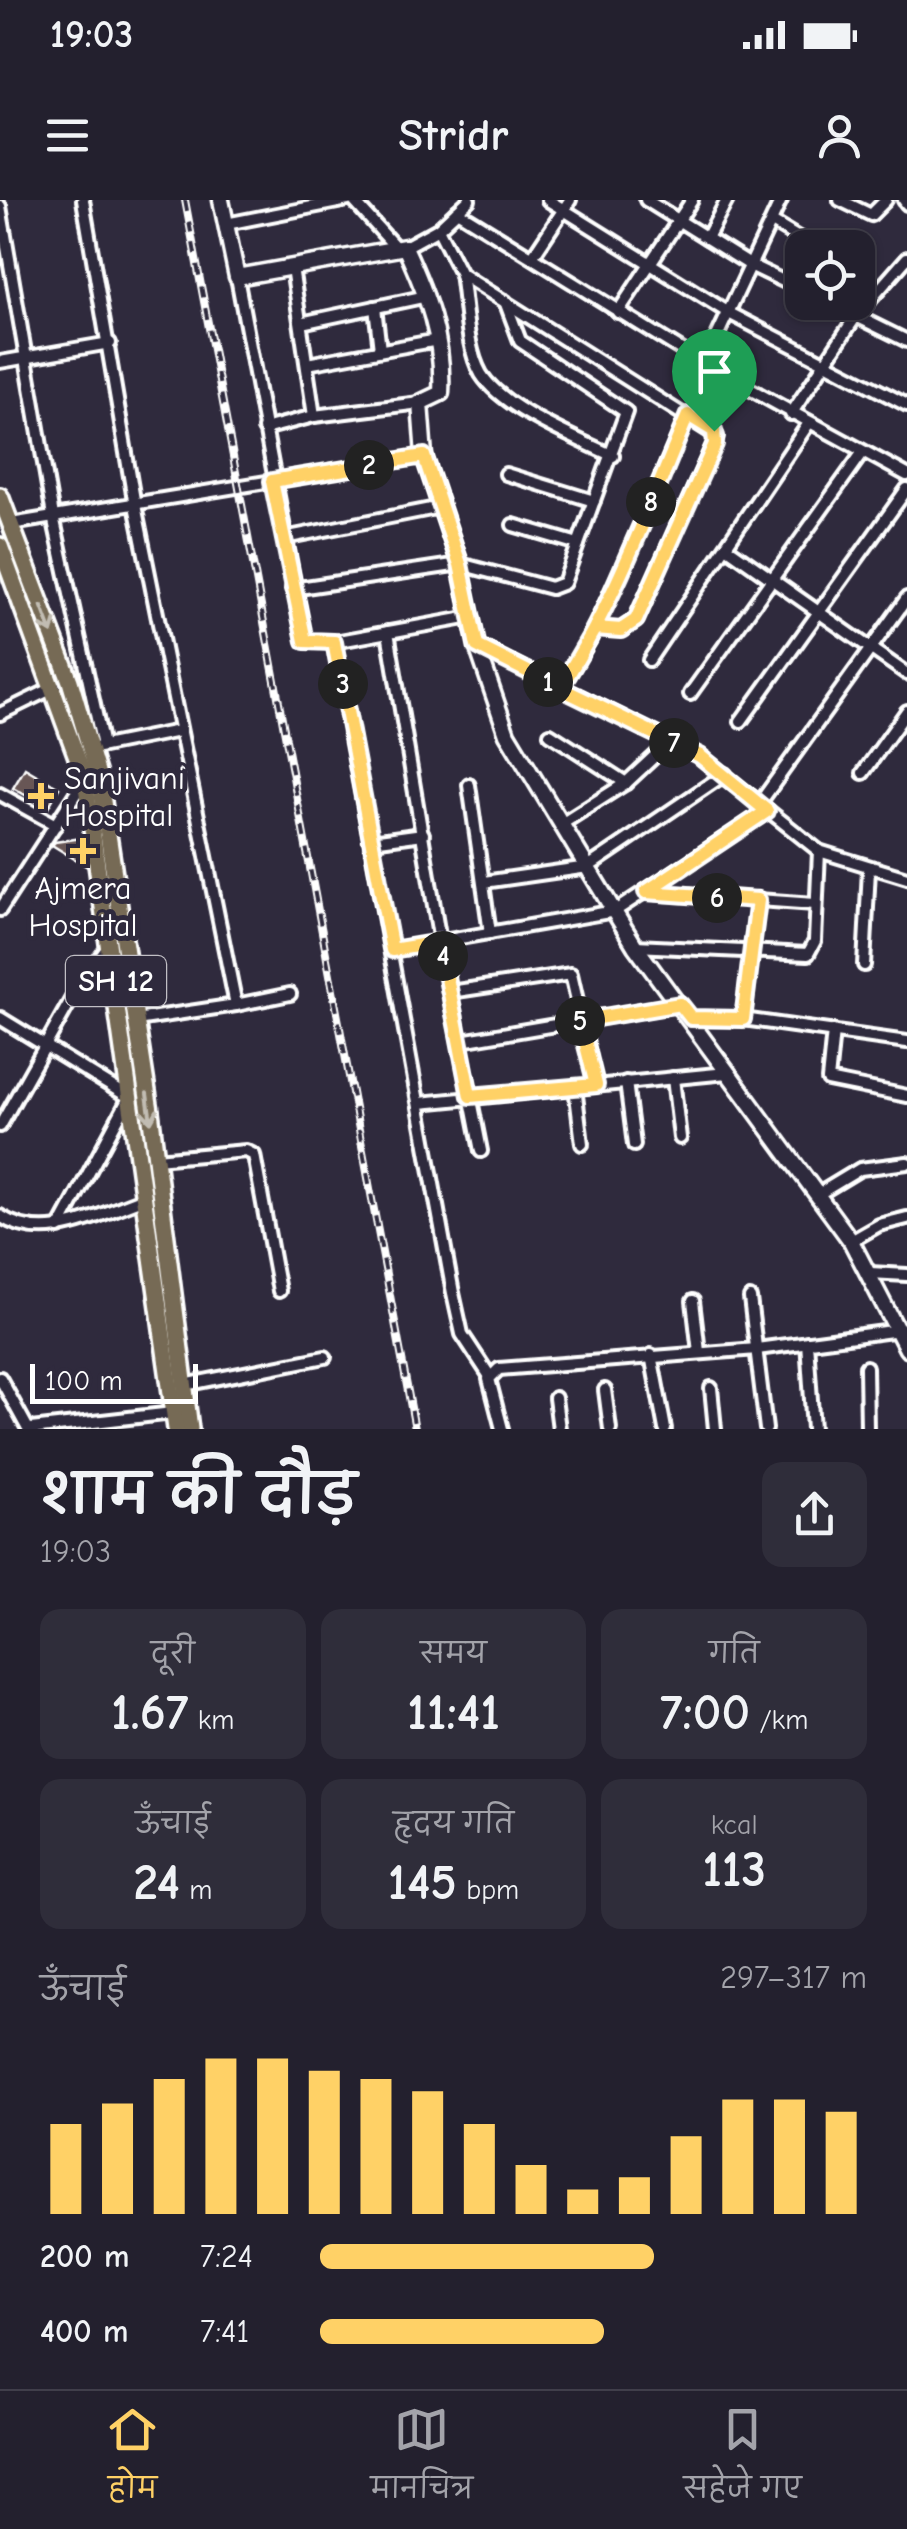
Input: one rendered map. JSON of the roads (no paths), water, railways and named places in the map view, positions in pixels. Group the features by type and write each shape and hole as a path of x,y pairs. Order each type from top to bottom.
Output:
{"main road":[{"name":"SH 12","path":"0,496 98,747 190,1429"},
{"name":"SH 12","path":"0,546 85,778 175,1421"}],"street":[{"path":"83,200 134,500 236,1005"},
{"path":"221,200 292,590 305,641 334,642 470,617"},
{"path":"226,224 350,200 404,247 427,296 438,340 441,393 420,402 314,416 264,429"},
{"path":"237,277 404,247 436,230 469,200"},
{"path":"548,200 567,205 649,266 728,312 907,405"},
{"path":"646,200 750,265 785,282"},
{"path":"618,312 692,200"},
{"path":"707,238 727,200"},
{"path":"704,364 782,200"},
{"path":"840,200 870,214 886,200"},
{"path":"533,256 567,205"},
{"path":"0,206 24,358 98,747 179,731"},
{"path":"458,211 704,364 907,475"},
{"path":"772,222 785,230"},
{"path":"436,230 461,274 476,358 485,379 542,422 613,456"},
{"path":"876,290 902,270 907,258"},
{"path":"292,267 314,416"},
{"path":"461,274 714,431 715,444 636,620 621,630 590,638"},
{"path":"300,323 427,296"},
{"path":"292,590 466,565 558,588 613,456 624,409 520,340 504,301"},
{"path":"375,307 380,350"},
{"path":"792,414 824,359 853,320"},
{"path":"864,320 907,341"},
{"path":"307,364 438,340"},
{"path":"0,362 110,343"},
{"path":"420,402 424,456 466,565 470,617 477,646 507,734 635,946 851,1241 902,1329 907,1348"},
{"path":"560,688 590,638 688,415"},
{"path":"649,660 809,423"},
{"path":"690,694 863,452"},
{"path":"11,524 134,500 424,456"},
{"path":"506,474 594,501"},
{"path":"741,721 907,489"},
{"path":"284,538 441,507"},
{"path":"513,525 578,544"},
{"path":"726,547 907,674"},
{"path":"392,950 615,911 646,892 763,808 771,786 907,598"},
{"path":"388,632 440,942 481,1152"},
{"path":"334,642 462,1334 490,1376 502,1429"},
{"path":"477,646 671,741 725,774 819,851 907,878"},
{"path":"0,714 55,688"},
{"path":"863,773 907,711"},
{"path":"550,734 626,783"},
{"path":"560,825 626,783 671,741"},
{"path":"484,882 588,866 725,774"},
{"path":"0,910 85,778"},
{"path":"470,784 490,933"},
{"path":"0,794 56,826"},
{"path":"372,842 423,834"},
{"path":"635,946 808,954 816,941 819,851"},
{"path":"864,965 869,869"},
{"path":"646,892 815,904"},
{"path":"743,1019 758,900"},
{"path":"0,1126 110,942"},
{"path":"450,992 570,974 596,1085"},
{"path":"136,1020 290,994"},
{"path":"461,1041 680,1004"},
{"path":"0,1018 131,1098 58,1228"},
{"path":"691,1018 743,1019 907,1042"},
{"path":"833,1031 828,1080 907,1096"},
{"path":"420,1103 727,1073"},
{"path":"673,1078 680,1138"},
{"path":"626,1082 634,1145"},
{"path":"575,1087 582,1144"},
{"path":"156,1159 246,1152 254,1155 279,1290"},
{"path":"817,1195 860,1169 907,1163"},
{"path":"0,1216 20,1228 40,1232 145,1198"},
{"path":"851,1241 879,1224 907,1218"},
{"path":"870,1273 907,1275"},
{"path":"750,1298 766,1429"},
{"path":"693,1301 699,1352"},
{"path":"490,1376 499,1369 756,1349 902,1329"},
{"path":"806,1342 813,1429"},
{"path":"651,1355 665,1429"},
{"path":"184,1385 324,1357"},
{"path":"866,1366 867,1429"},
{"path":"0,1378 30,1429 175,1421"},
{"path":"711,1388 715,1429"},
{"path":"605,1390 610,1429"},
{"path":"554,1398 559,1429"}],"railway":[{"path":"185,200 415,1429"}],"place":[{"name":"Sanjivani Hospital","path":"41,796"},
{"name":"Ajmera Hospital","path":"83,851"}]}
